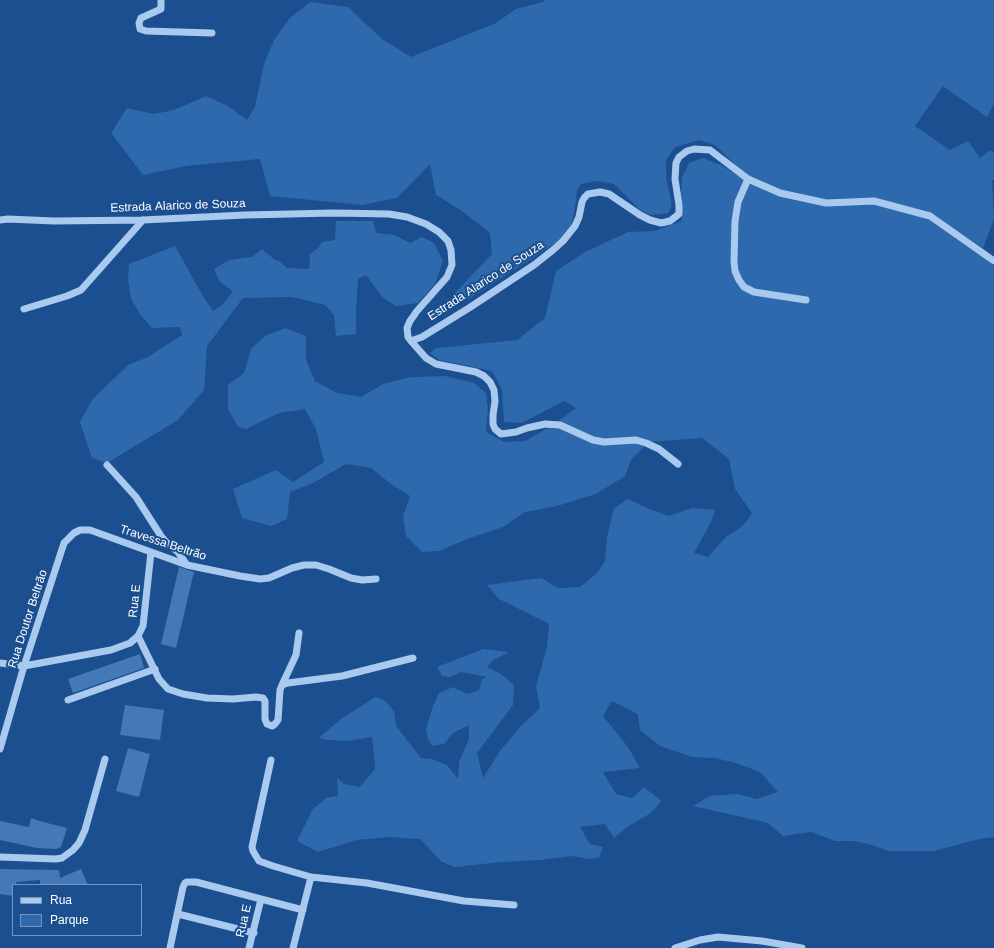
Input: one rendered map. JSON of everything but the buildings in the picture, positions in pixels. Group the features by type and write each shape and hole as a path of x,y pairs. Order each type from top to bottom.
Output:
{"street":[{"path":"161,0 161,9 141,18 139,23 140,28 146,31 212,33"},
{"name":"Estrada Alarico de Souza","path":"0,220 143,220 245,215 374,214 407,216 426,224 439,232 448,241 451,250 452,265 447,278 417,310 410,321 407,328 408,337 411,342 470,308 553,250 563,241 575,226 579,217 582,202 588,194 600,192 609,194 650,220 661,222 670,221 679,214 675,179 676,163 679,157 694,148 710,150 748,179 780,193 826,203 874,201 930,216 993,260"},
{"path":"748,179 738,202 735,221 734,261 735,271 739,280 744,287 754,292 806,300"},
{"path":"24,309 67,296 81,290 143,220"},
{"path":"411,342 426,358 436,364 476,372 484,376 490,382 494,390 495,401 493,415 495,429 501,434 516,432 545,424 560,425 593,440 636,440 646,443 659,449 678,464"},
{"path":"107,464 136,497 161,536 178,552 187,566"},
{"name":"Travessa Beltrão","path":"64,543 74,533 80,530 90,530 187,566 240,576 260,579 269,578 292,568 304,565 316,565 341,573 351,578 362,580 376,579"},
{"name":"Rua Doutor Beltrão","path":"0,749 24,666 64,543"},
{"name":"Rua E","path":"0,662 24,666 111,650 125,645 138,636 144,621 151,552"},
{"path":"138,636 159,679 168,689 183,694 207,698 263,698 265,701 265,719 267,724 272,726 278,720 280,690 296,655 299,633"},
{"path":"282,686 288,683 342,676 413,658"},
{"path":"68,700 155,669"},
{"path":"0,857 56,859 62,858 72,850 79,843 85,830 105,760"},
{"path":"271,760 252,847 259,861 311,877 367,883 464,901 514,905"},
{"path":"293,948 311,877"},
{"path":"170,948 184,883 192,881 303,910"},
{"name":"Rua E","path":"249,948 254,933 261,899"},
{"path":"178,914 254,933"},
{"path":"675,948 700,940 718,937 762,941 802,948"}],"green space":[{"path":"545,0 994,0 994,104 987,117 943,86 915,126 950,150 968,141 980,158 990,150 994,153 994,180 992,180 994,219 983,248 930,214 875,199 826,201 780,191 749,178 715,145 699,140 675,147 666,160 666,176 672,206 668,213 651,215 640,210 614,184 596,181 581,184 577,190 572,223 559,241 467,300 453,295 492,254 490,233 462,211 436,195 430,164 397,198 362,205 270,196 260,159 186,166 143,175 111,133 127,108 154,114 174,110 206,96 228,106 247,120 255,107 264,64 274,40 290,18 310,2 348,7 382,39 411,57 496,23 516,9 543,2"},
{"path":"703,158 721,165 747,181 825,205 874,203 929,217 988,260 994,267 994,837 979,839 934,851 889,851 869,844 853,841 835,841 811,832 783,836 768,823 693,806 710,796 737,794 757,799 778,792 760,772 736,763 715,758 692,757 660,746 640,730 638,714 612,701 603,716 628,747 640,768 603,772 616,794 632,798 644,787 661,801 651,813 627,827 614,838 605,824 580,827 590,844 603,847 599,858 589,859 572,856 455,867 442,862 420,839 389,837 356,840 318,852 297,841 313,809 326,798 338,796 337,778 344,784 360,787 375,769 372,737 348,741 319,738 341,719 375,697 384,700 394,711 396,726 421,758 432,759 447,765 458,779 459,762 469,739 469,725 453,733 444,744 432,746 428,739 426,729 433,706 439,693 453,687 467,694 479,690 482,679 487,677 461,672 450,677 442,676 437,667 483,649 509,652 493,660 487,667 501,674 514,685 513,705 477,753 483,778 500,751 521,726 540,708 536,686 547,647 549,624 499,599 487,585 541,578 558,588 580,587 597,573 605,561 607,537 614,508 628,499 669,516 692,508 715,510 711,522 694,553 708,557 726,537 743,526 752,513 735,489 729,459 702,438 649,442 631,460 625,476 596,494 557,506 525,512 503,527 467,539 439,551 422,552 406,536 403,516 410,496 391,484 371,468 346,464 313,483 290,492 287,519 271,526 242,518 233,489 276,470 293,482 324,462 316,429 305,409 279,413 246,429 238,427 228,409 228,385 244,373 251,349 265,336 285,328 306,336 306,360 315,381 337,393 361,397 383,384 411,377 445,376 474,383 486,393 488,409 486,432 504,442 525,441 553,425 576,408 564,401 522,423 504,422 502,390 492,371 439,360 430,353 436,348 517,340 545,318 556,271 585,252 628,232 655,231 682,221 682,177 689,163"},
{"path":"336,221 373,221 376,233 394,235 410,243 422,237 434,243 443,261 435,284 418,303 396,306 383,298 366,275 358,279 356,334 336,336 334,315 325,305 292,297 243,298 207,346 204,390 178,420 107,463 92,458 80,422 92,400 128,365 148,357 182,335 180,327 152,328 140,314 131,299 128,280 129,264 175,246 213,311 223,304 233,291 220,282 214,269 229,260 252,257 262,249 287,268 309,269 310,254 318,248 322,242 335,240"}]}
